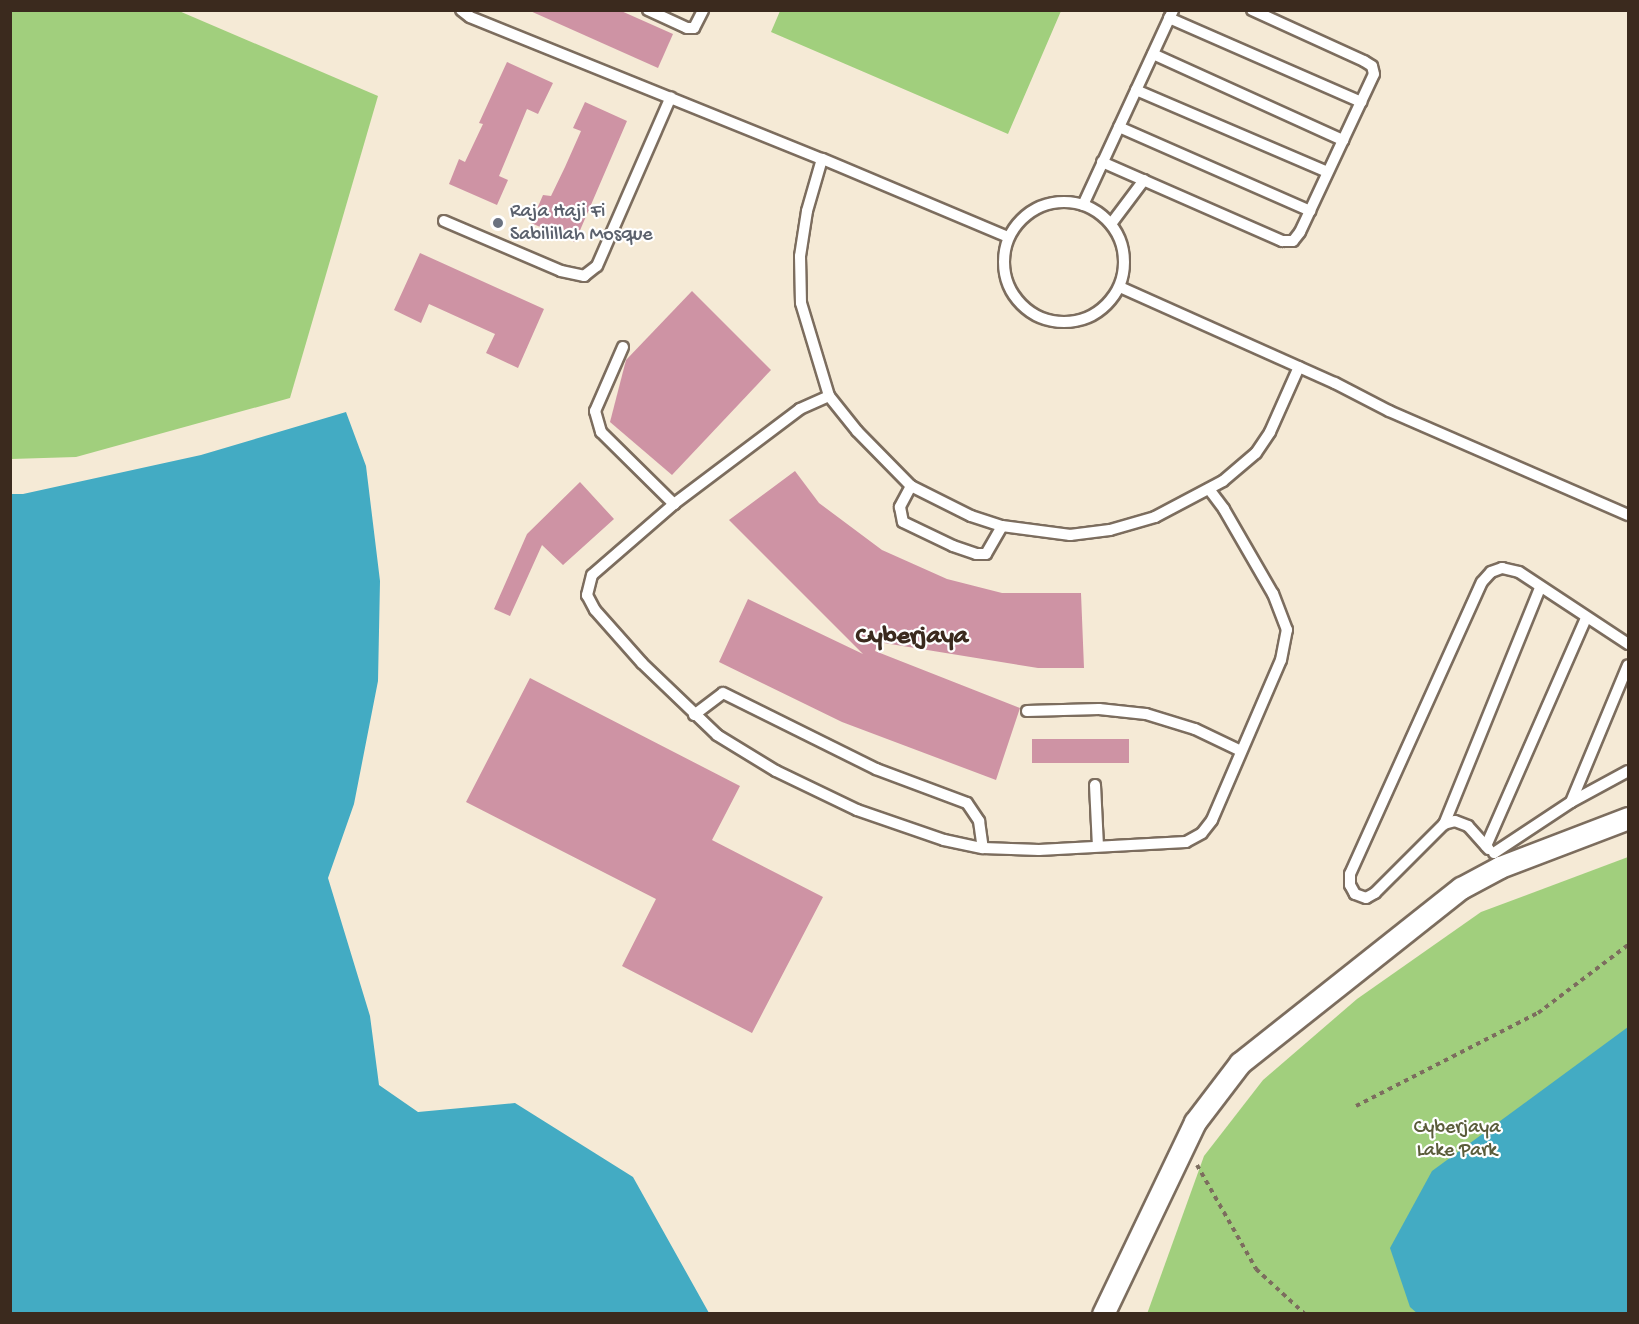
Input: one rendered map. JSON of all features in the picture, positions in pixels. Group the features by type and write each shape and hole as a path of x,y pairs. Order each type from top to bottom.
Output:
{"street":[{"path":"1103,1314 1194,1122 1240,1063 1461,888 1494,855 1629,818"}],"lane":[{"path":"461,10 470,17 671,97 1008,237"},
{"path":"648,10 687,28 694,28 703,10"},
{"path":"1102,162 1282,241 1293,241 1310,211 1374,74 1372,66 1252,10"},
{"path":"1083,205 1171,14 1361,102"},
{"path":"1152,54 1343,140"},
{"path":"1136,90 1328,172"},
{"path":"444,221 561,271 584,276 597,266 671,97"},
{"path":"1119,127 1310,211"},
{"path":"822,159 807,211 800,256 801,291 804,314 829,396 857,431 911,486 971,516 1002,526 1070,535 1110,530 1155,517 1209,489 1256,453 1270,432 1299,367"},
{"path":"1111,224 1144,180"},
{"path":"1054,202 1083,205 1098,212 1111,224 1120,238 1125,271 1120,287 1108,304 1091,317 1070,323 1049,321 1030,313 1014,298 1005,279 1003,258 1008,237 1026,214 1040,207 1054,202"},
{"path":"1120,287 1299,367 1389,411 1629,515"},
{"path":"623,347 594,411 601,432 674,504"},
{"path":"829,396 800,410 674,504 591,575 587,595 595,610 642,663 717,735 776,771 857,810 944,840 983,848 1039,850 1186,842 1202,833 1212,820 1281,660 1287,630 1273,594 1224,509 1209,489"},
{"path":"911,486 900,507 903,522 953,546 976,554 986,554 1002,526"},
{"path":"1540,588 1444,824 1376,893 1366,898 1355,894 1350,885 1350,874 1482,582 1491,572 1502,568 1519,572 1540,588 1629,644"},
{"path":"1494,855 1586,618"},
{"path":"1571,802 1629,665"},
{"path":"694,715 723,693 876,769 967,803 979,821 983,848"},
{"path":"1027,711 1100,709 1146,714 1195,729 1241,751"},
{"path":"1494,855 1571,802 1625,773 1629,759"},
{"path":"1095,785 1098,846"},
{"path":"1444,824 1455,821 1468,826 1494,855"}],"path":[{"path":"1356,1106 1538,1013 1629,945"},
{"path":"1184,1143 1256,1269 1305,1314"}],"green space":[{"path":"780,10 1061,11 1008,134 771,32"},
{"path":"10,11 179,11 378,96 290,398 76,457 11,459"},
{"name":"Cyberjaya Lake Park","path":"1628,857 1628,1313 1147,1314 1204,1156 1263,1080 1357,999 1481,912"}],"water":[{"path":"346,412 366,466 380,581 378,681 354,804 328,878 370,1016 379,1085 418,1112 515,1103 633,1177 709,1313 11,1313 11,494 23,494 201,455"},
{"path":"1628,1027 1628,1313 1418,1314 1410,1307 1390,1248 1432,1171"}],"building":[{"path":"528,10 619,10 673,34 658,68"},
{"path":"507,62 553,83 538,114 527,109 499,176 508,180 497,205 449,184 459,159 465,162 483,124 479,123"},
{"path":"585,102 627,121 575,242 531,223 543,195 551,196 565,167 581,131 573,128"},
{"path":"420,253 544,309 518,368 486,353 495,334 429,304 421,323 394,310"},
{"path":"692,291 771,370 672,475 610,422 626,360"},
{"path":"795,471 819,503 882,550 947,579 1002,593 1081,593 1084,668 1038,668 878,642 875,651 1020,708 996,780 842,722 719,662 748,599 863,654 729,520"},
{"path":"580,482 614,519 563,565 542,545 510,616 494,609 527,534"},
{"path":"530,678 740,786 712,840 823,897 752,1033 622,966 656,899 466,802"},
{"path":"1032,739 1129,739 1129,763 1032,763"}],"place":[{"name":"Raja Haji Fi Sabilillah Mosque","path":"498,223"}],"district":[{"name":"Cyberjaya","path":"912,638"}]}
